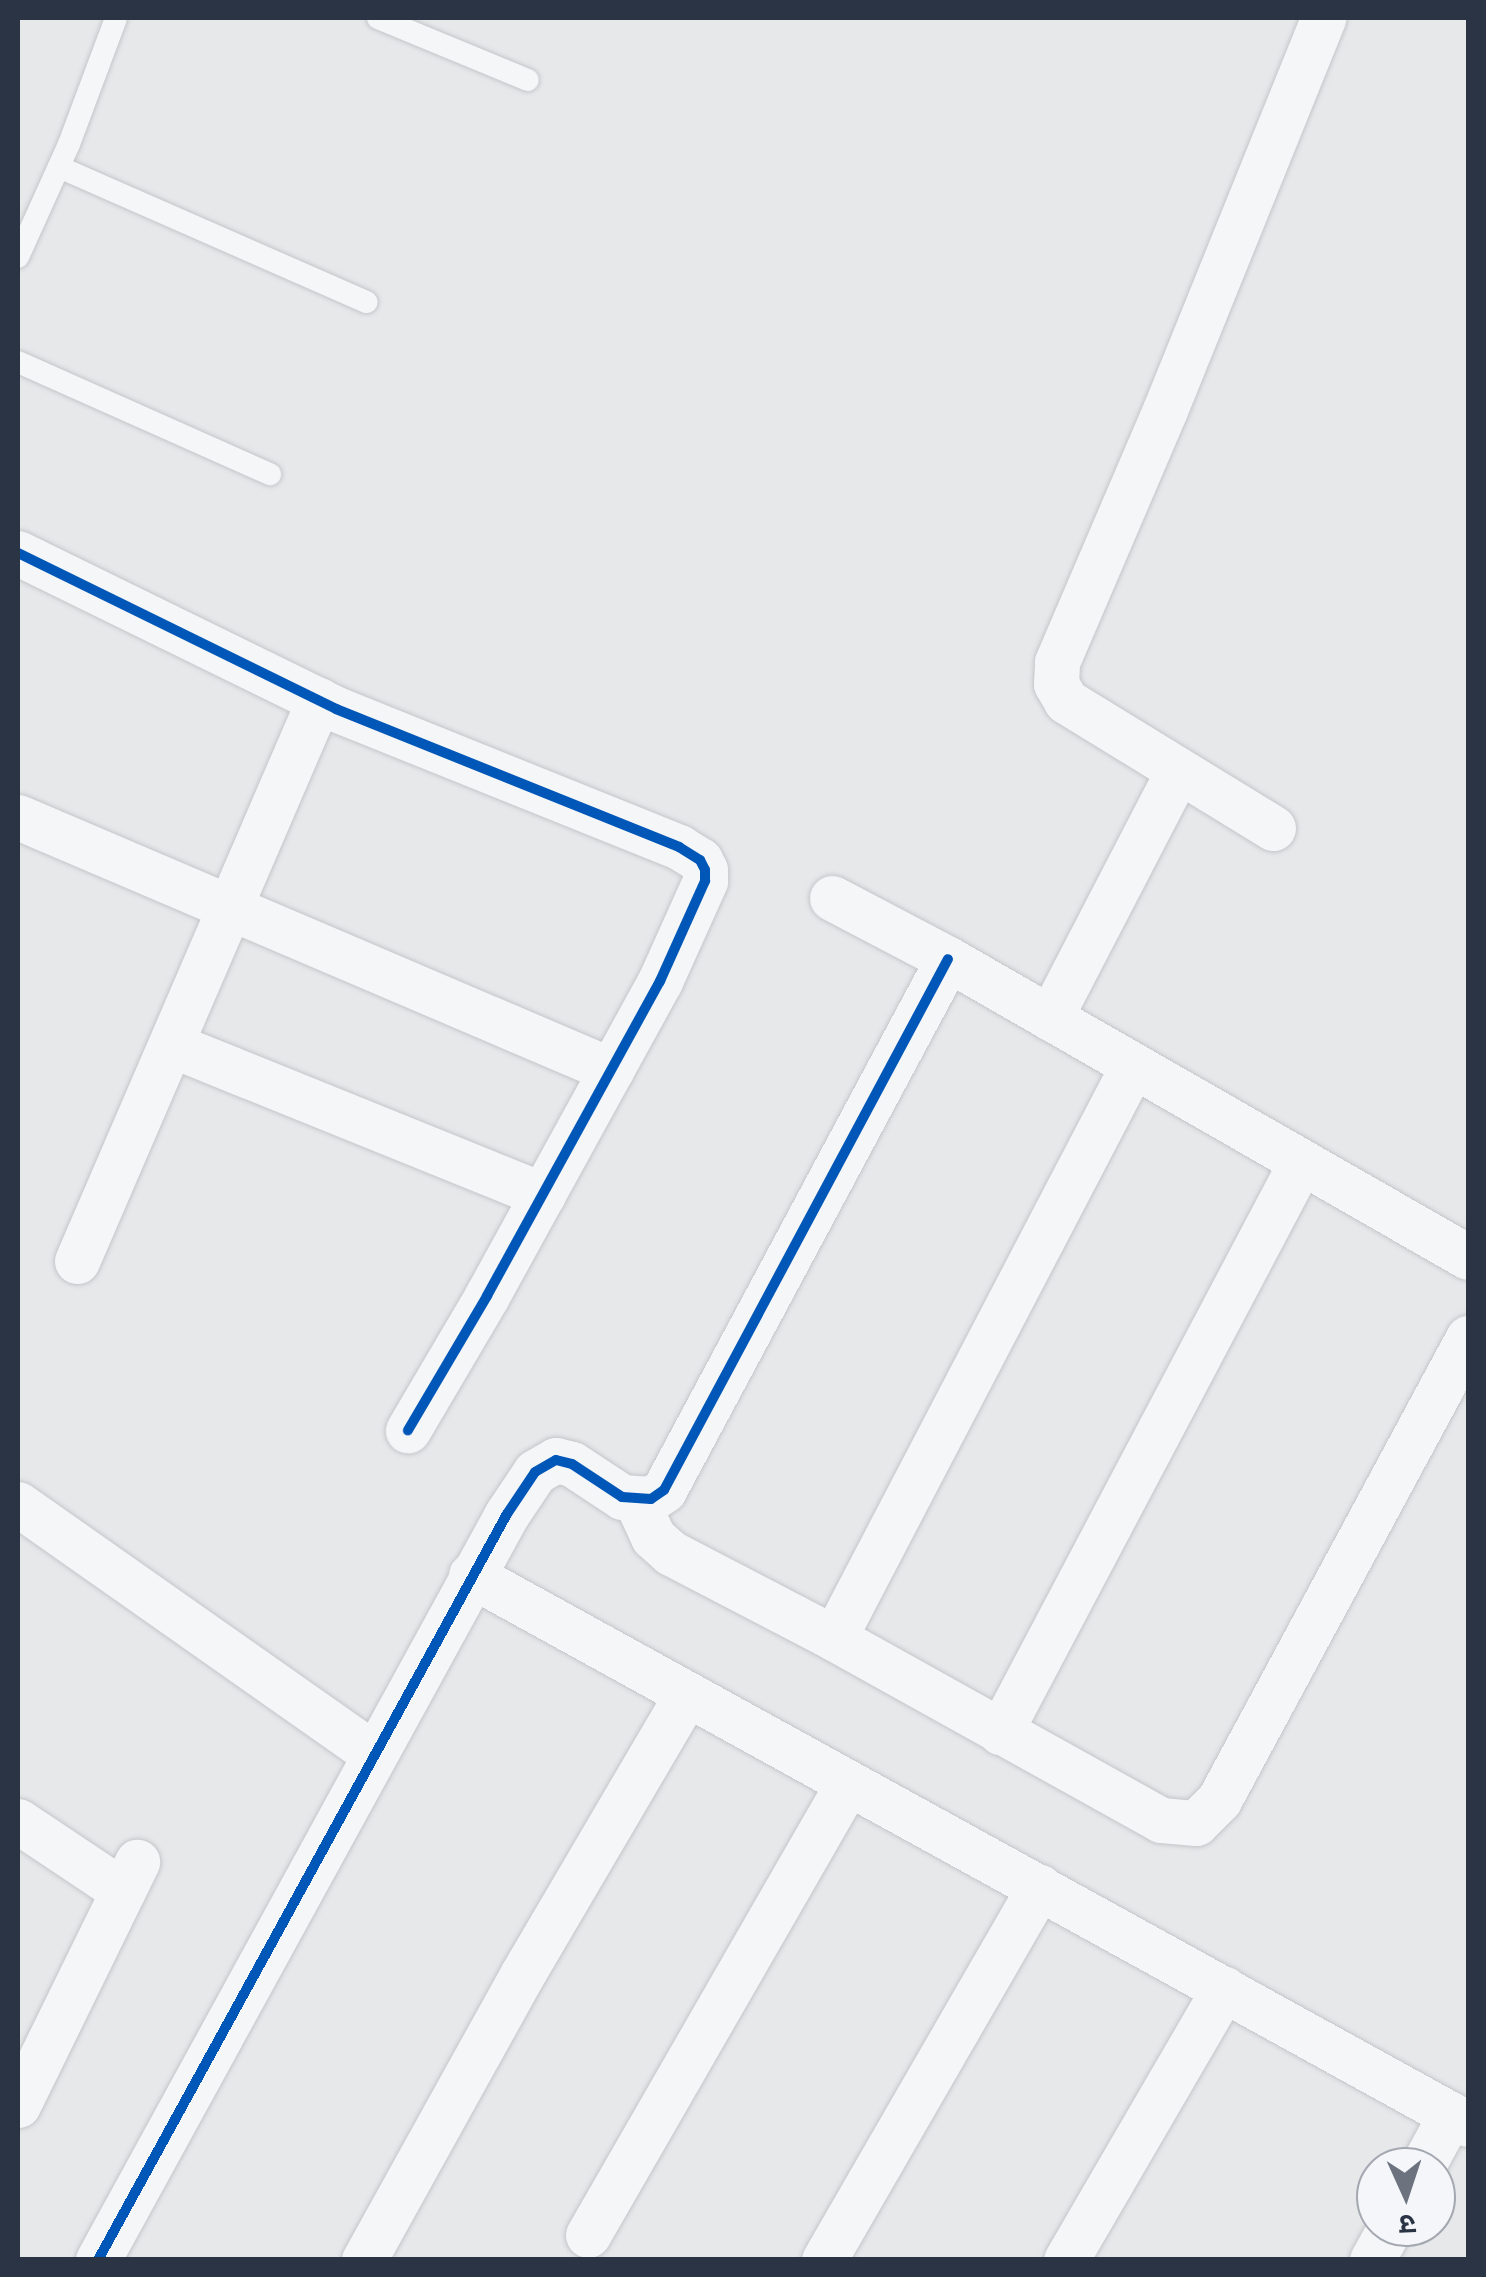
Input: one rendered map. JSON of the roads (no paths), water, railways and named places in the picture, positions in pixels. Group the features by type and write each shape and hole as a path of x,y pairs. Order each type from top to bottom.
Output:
{"street":[{"path":"1273,828 1066,701 1056,684 1057,662 1165,410 1323,18"},
{"path":"18,554 319,700 700,860 705,881 660,981 408,1430"},
{"path":"77,1262 319,700"},
{"path":"1050,1018 1178,771"},
{"path":"18,817 611,1070"},
{"path":"832,898 948,959 1468,1257"},
{"path":"98,2260 471,1575 526,1486 544,1465 556,1460 572,1464 636,1500 651,1500 664,1490 948,959"},
{"path":"172,1045 543,1195"},
{"path":"834,1638 1133,1065"},
{"path":"1000,1732 1301,1162"},
{"path":"636,1500 652,1537 671,1553 834,1638 1161,1820 1196,1823 1210,1813 1468,1338"},
{"path":"18,1504 374,1754"},
{"path":"471,1575 1460,2119 1438,2147"},
{"path":"364,2260 522,1975 687,1694"},
{"path":"588,2234 848,1783"},
{"path":"18,1821 130,1876 18,2105"},
{"path":"824,2260 1038,1887"},
{"path":"1066,2260 1224,1989"}],"lane":[{"path":"18,257 116,18"},
{"path":"378,18 528,80"},
{"path":"58,167 366,302"},
{"path":"18,362 270,474"}]}
